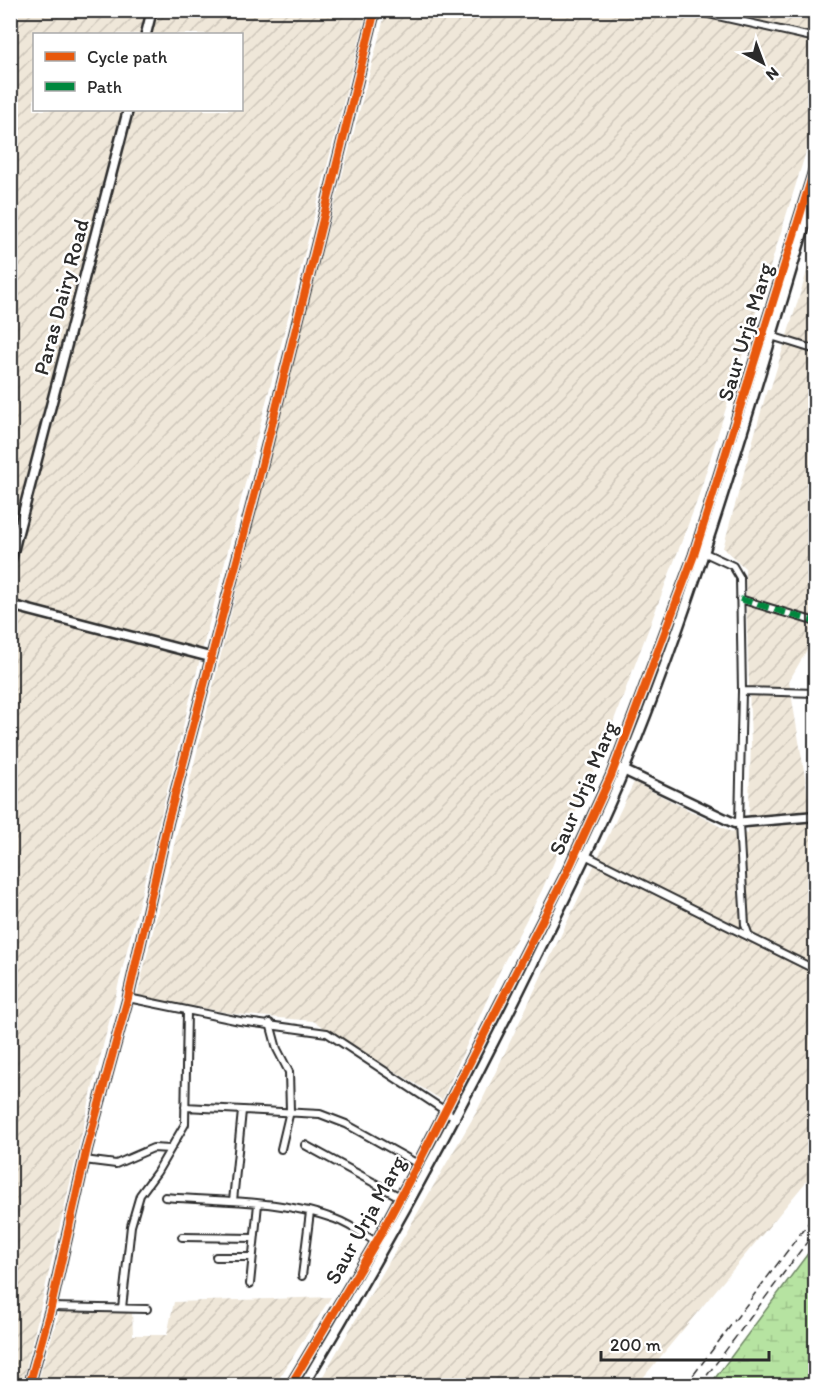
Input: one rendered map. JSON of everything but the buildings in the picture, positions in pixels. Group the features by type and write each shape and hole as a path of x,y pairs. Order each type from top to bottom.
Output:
{"street":[{"path":"146,33 152,10"},
{"path":"29,1386 51,1307 84,1160 128,998 168,821 257,485 375,10"},
{"path":"691,10 816,38"},
{"name":"Paras Dairy Road","path":"10,563 128,111"},
{"name":"Saur Urja Marg","path":"290,1386 376,1242 446,1111 576,851 615,766 694,555 816,164"},
{"name":"Saur Urja Marg","path":"303,1386 350,1309 456,1118 587,856 624,771 657,686 703,552 816,189"},
{"path":"771,336 816,350"},
{"path":"703,552 733,566 740,578 742,691 738,824 745,925 749,936"},
{"path":"740,598 816,622"},
{"path":"10,605 210,657"},
{"path":"742,691 816,693"},
{"path":"615,766 726,821 738,824 816,816"},
{"path":"576,851 816,970"},
{"path":"128,998 240,1022 270,1023 327,1033 456,1118"},
{"path":"122,1308 131,1226 140,1195 183,1130 187,1011"},
{"path":"270,1023 277,1049 289,1072 290,1111 280,1149"},
{"path":"185,1107 242,1111 290,1111 328,1116 418,1164"},
{"path":"233,1201 242,1111"},
{"path":"305,1145 400,1197"},
{"path":"84,1160 116,1164 153,1148 170,1149"},
{"path":"165,1197 233,1201 310,1212 337,1220 376,1242"},
{"path":"250,1284 258,1204"},
{"path":"302,1276 310,1212"},
{"path":"182,1237 254,1238"},
{"path":"216,1257 252,1257"},
{"path":"339,1304 350,1309"},
{"path":"51,1307 147,1309"}],"shaded area":[{"path":"10,11 367,11 204,643 95,1078 23,1381 10,1375"},
{"path":"386,11 815,11 815,123 697,501 606,741 542,890 504,962 442,1100 313,1021 235,1014 137,996 296,349"},
{"path":"815,246 815,636 789,681 815,837 815,1171 637,1385 317,1386 477,1111 634,782 729,831 748,834 751,743 745,568 723,548 767,390 770,390"},
{"path":"331,1297 275,1385 37,1385 60,1310 132,1312 133,1335 167,1335 174,1302"}],"green space":[{"path":"815,1244 815,1385 710,1385"}],"railway":[{"path":"685,1386 816,1213"},
{"path":"699,1386 816,1230"}],"marked path":[{"path":"740,599 816,622"}],"cycle path":[{"path":"29,1386 51,1307 87,1148 128,998 168,821 257,485 375,10"},
{"path":"290,1386 379,1237 418,1164 567,872 611,776 694,555 816,164"}]}
